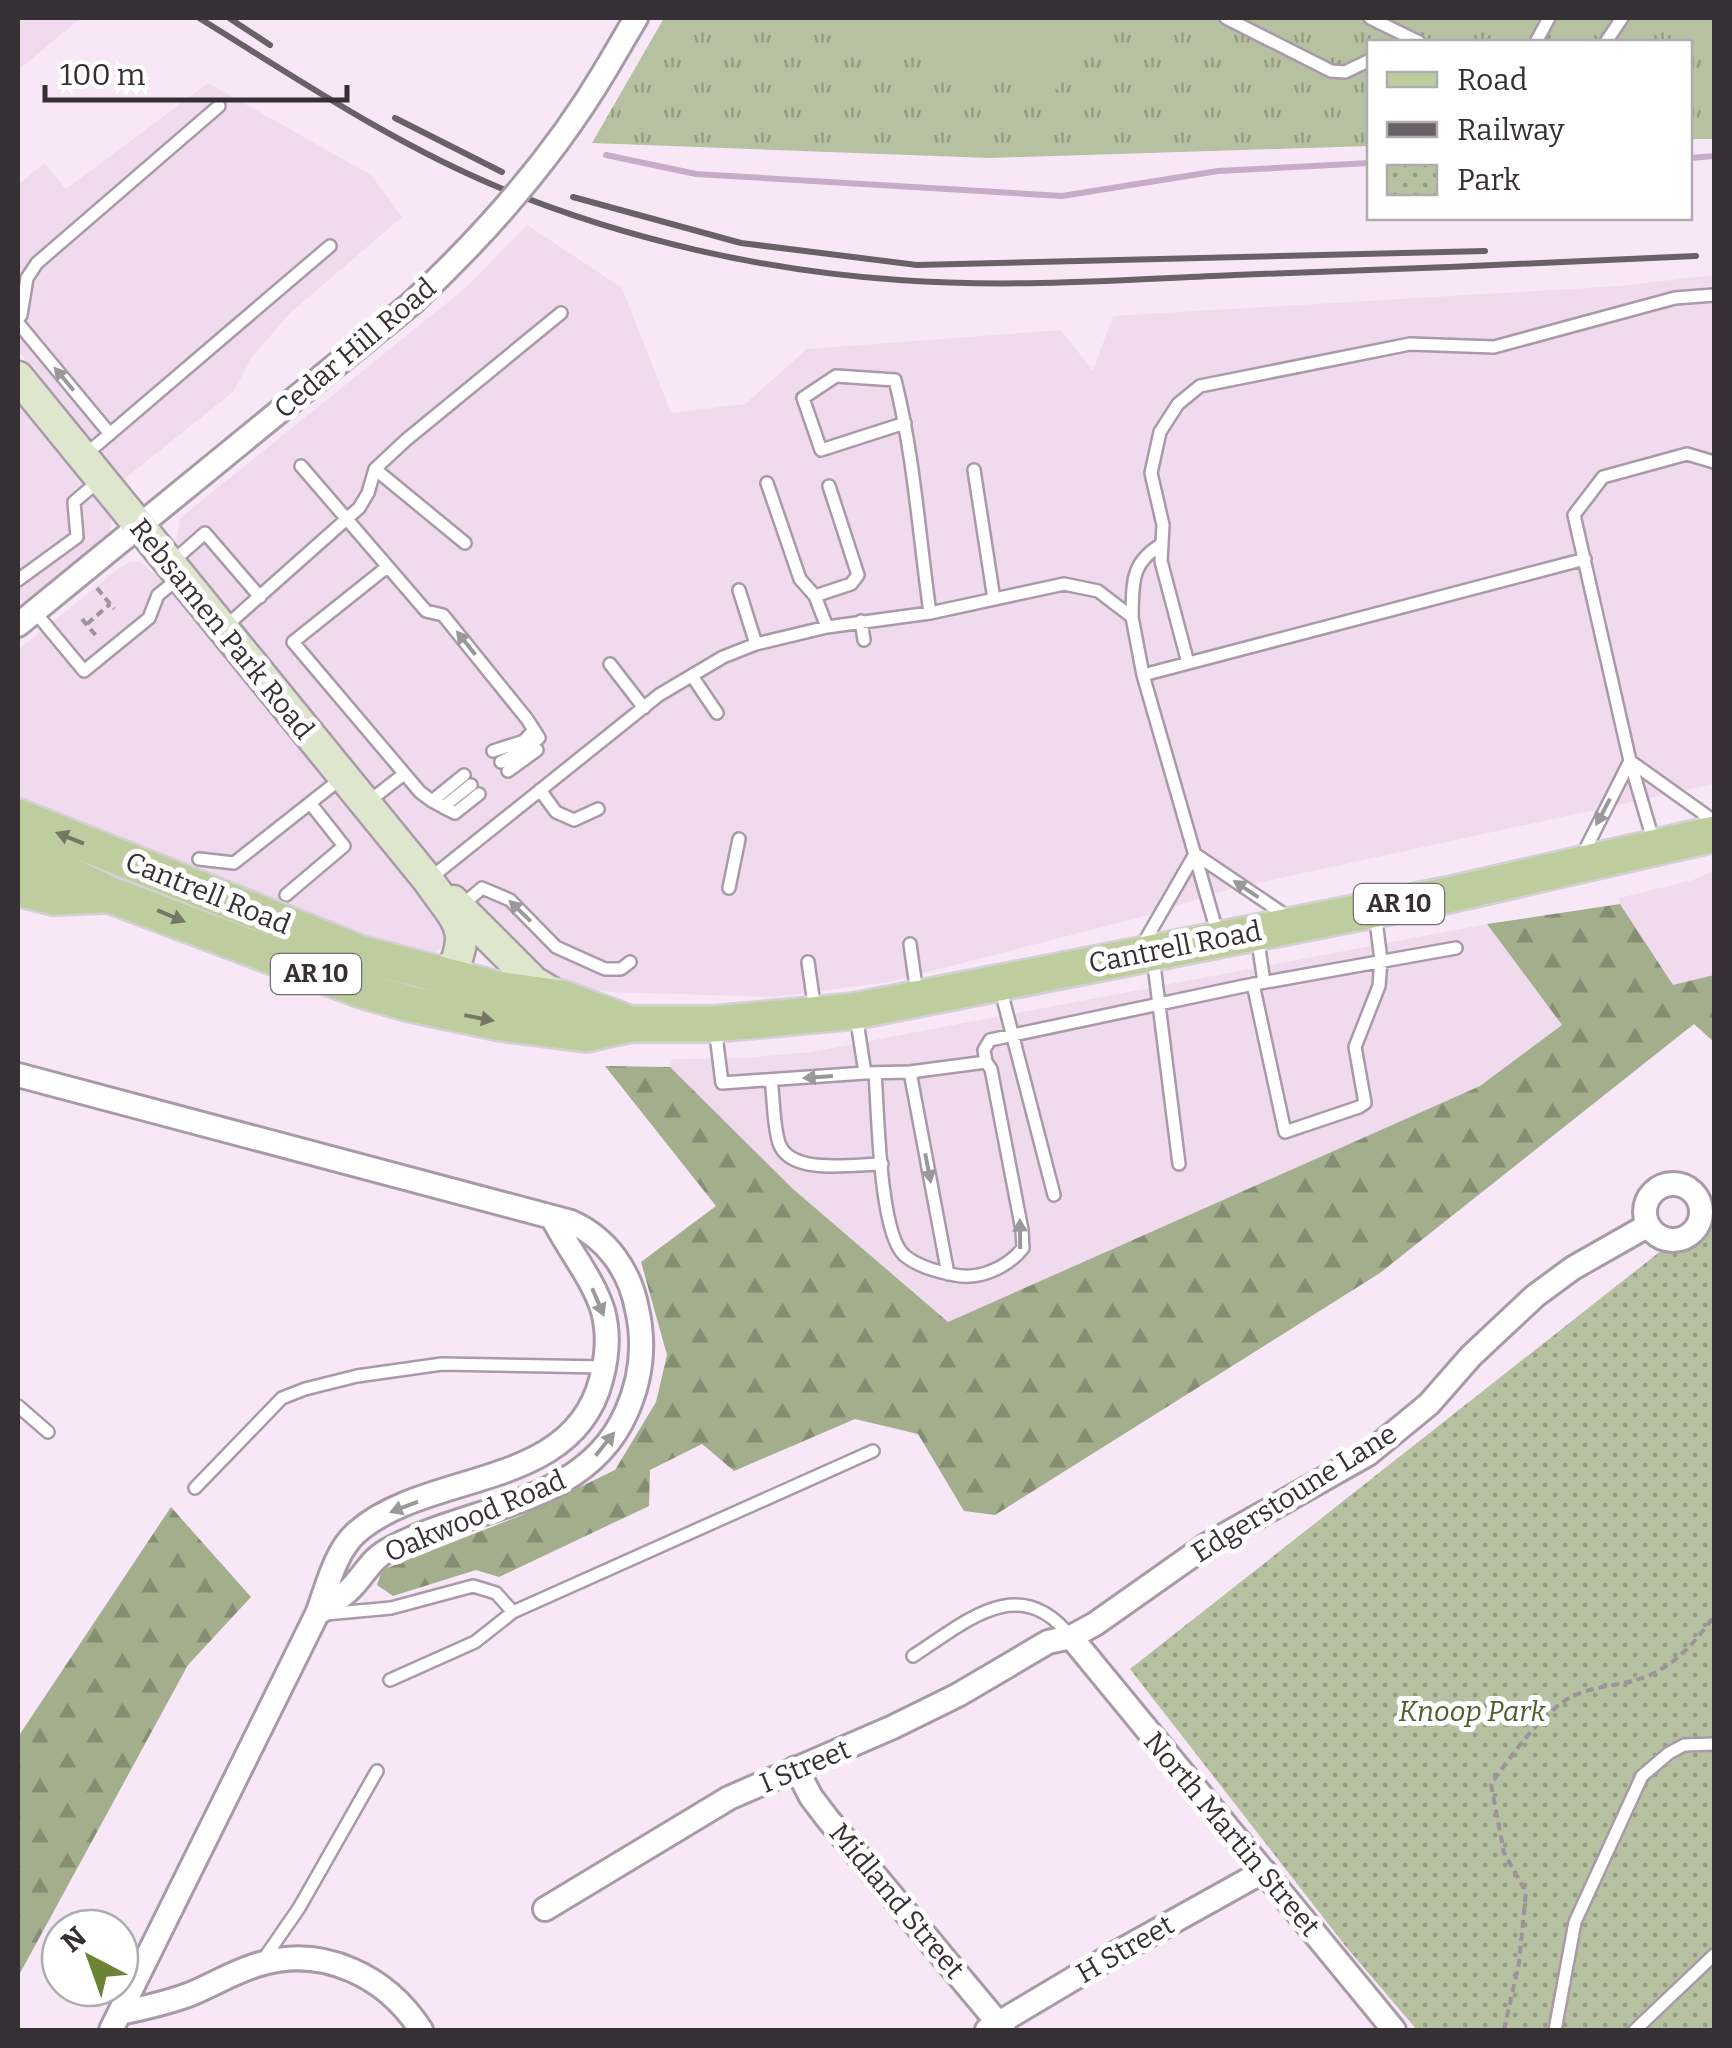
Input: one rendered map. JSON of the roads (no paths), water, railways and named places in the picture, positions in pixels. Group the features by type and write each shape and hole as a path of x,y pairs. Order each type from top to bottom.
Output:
{"main road":[{"name":"Cantrell Road","path":"18,817 328,942 448,978 514,993 560,998 631,1024"},
{"name":"Cantrell Road","path":"18,850 110,894 254,952 411,1004 586,1034 631,1024 714,1024 856,1011 1298,924 1714,834"},
{"path":"18,888 54,897 110,894"}],"street":[{"name":"Cedar Hill Road","path":"26,618 412,303 462,256 568,129 636,18"},
{"name":"Rebsamen Park Road","path":"18,377 428,880 461,929 462,950 448,978"},
{"name":"Rebsamen Park Road","path":"428,880 534,982 560,998"},
{"name":"Oakwood Road","path":"18,1074 552,1216 582,1226 616,1257 636,1301 642,1338 638,1376 622,1422 598,1454 565,1481 391,1548 363,1571 353,1586 317,1614"},
{"name":"Oakwood Road","path":"115,2022 317,1614 338,1558 354,1534 396,1509 520,1464 560,1442 590,1408 607,1350 602,1308 552,1216"},
{"name":"Edgerstoune Lane","path":"1070,1637 1095,1624 1208,1545 1368,1454 1429,1404 1471,1356 1535,1296 1573,1268 1647,1226"},
{"name":"I Street","path":"545,1909 714,1807 958,1695 1048,1642 1070,1637"},
{"name":"North Martin Street","path":"1070,1637 1394,2030"},
{"name":"Midland Street","path":"796,1768 811,1796 996,2028"},
{"name":"H Street","path":"996,2028 1264,1871"},
{"path":"115,2022 260,1964 297,1958 360,1972 395,1996 421,2030"}],"lane":[{"path":"1226,18 1331,71 1345,72 1367,61"},
{"path":"1370,18 1399,39"},
{"path":"1537,40 1549,18"},
{"path":"1607,40 1622,18"},
{"path":"110,434 18,321 26,278 37,263 219,106"},
{"path":"18,580 78,537 74,502 110,434 330,246"},
{"path":"1188,663 1161,561 1164,525 1150,473 1160,432 1178,404 1200,386 1410,344 1494,347 1675,298 1714,295"},
{"path":"222,630 346,522 368,493 375,469 406,440 561,313"},
{"path":"906,423 820,450 804,398 836,376 896,380 906,423 930,613"},
{"path":"1655,849 1630,761 1574,514 1603,477 1687,454 1714,462"},
{"path":"300,466 426,611 443,614 536,734 541,747 501,761 536,734"},
{"path":"375,469 464,543"},
{"path":"974,470 994,599"},
{"path":"766,483 800,579 815,596 826,627"},
{"path":"815,596 851,584 858,575 828,486"},
{"path":"26,618 84,670 149,618 174,571 206,533 260,597"},
{"path":"1162,544 1144,554 1133,577 1132,617 1143,675 1219,939"},
{"path":"64,548 84,572"},
{"path":"1143,675 1585,559"},
{"path":"387,568 293,642 420,792 437,804 454,813 471,785 437,804"},
{"path":"428,880 644,708 723,657 756,644 826,627 930,613 1064,584 1098,592 1132,617"},
{"path":"738,590 756,644"},
{"path":"861,621 864,640"},
{"path":"610,664 644,708"},
{"path":"692,676 717,713"},
{"path":"1630,761 1714,821"},
{"path":"1578,864 1630,761"},
{"path":"365,804 404,774"},
{"path":"200,858 234,863 343,777"},
{"path":"540,790 556,812 574,820 598,809"},
{"path":"286,895 344,846 310,803"},
{"path":"729,888 739,839"},
{"path":"1195,854 1298,924"},
{"path":"1179,1164 1158,1005 1145,954 1195,854"},
{"path":"459,907 482,888 510,900 556,947 605,969 621,970 630,962"},
{"path":"1256,930 1258,983 1285,1132 1365,1103 1355,1047 1379,986 1381,960 1375,908"},
{"path":"910,944 918,999"},
{"path":"856,1011 870,1073 889,1227 896,1244 912,1260 970,1278 1010,1261 1023,1248 991,1070 984,1050 990,1040 1258,983 1456,948"},
{"path":"808,962 816,1016"},
{"path":"998,982 1054,1195"},
{"path":"714,1024 722,1083 910,1072 986,1062"},
{"path":"910,1072 948,1274"},
{"path":"771,1080 778,1142 788,1156 800,1164 882,1164"},
{"path":"195,1488 282,1398 304,1388 374,1372 442,1364 604,1367"},
{"path":"18,1406 48,1432"},
{"path":"390,1680 475,1642 513,1612 873,1451"},
{"path":"317,1614 391,1608 473,1586 496,1593 513,1612"},
{"path":"913,1656 984,1610 1008,1604 1030,1605 1047,1612 1070,1637"},
{"path":"1555,2030 1575,1922 1642,1776 1684,1745 1714,1744"},
{"path":"260,1964 299,1908 377,1771"},
{"path":"1634,2030 1714,1955"}],"waterway":[{"path":"606,155 696,174 1062,196 1218,171 1367,163"},
{"path":"1692,158 1714,156"}],"railway":[{"path":"199,18 382,130 498,187 644,237 797,269 899,280 1025,283 1696,256"},
{"path":"229,18 270,45"},
{"path":"395,118 502,172"},
{"path":"573,197 741,243 917,265 1485,251"}],"park label":[{"name":"Knoop Park","path":"1472,1711"}]}
